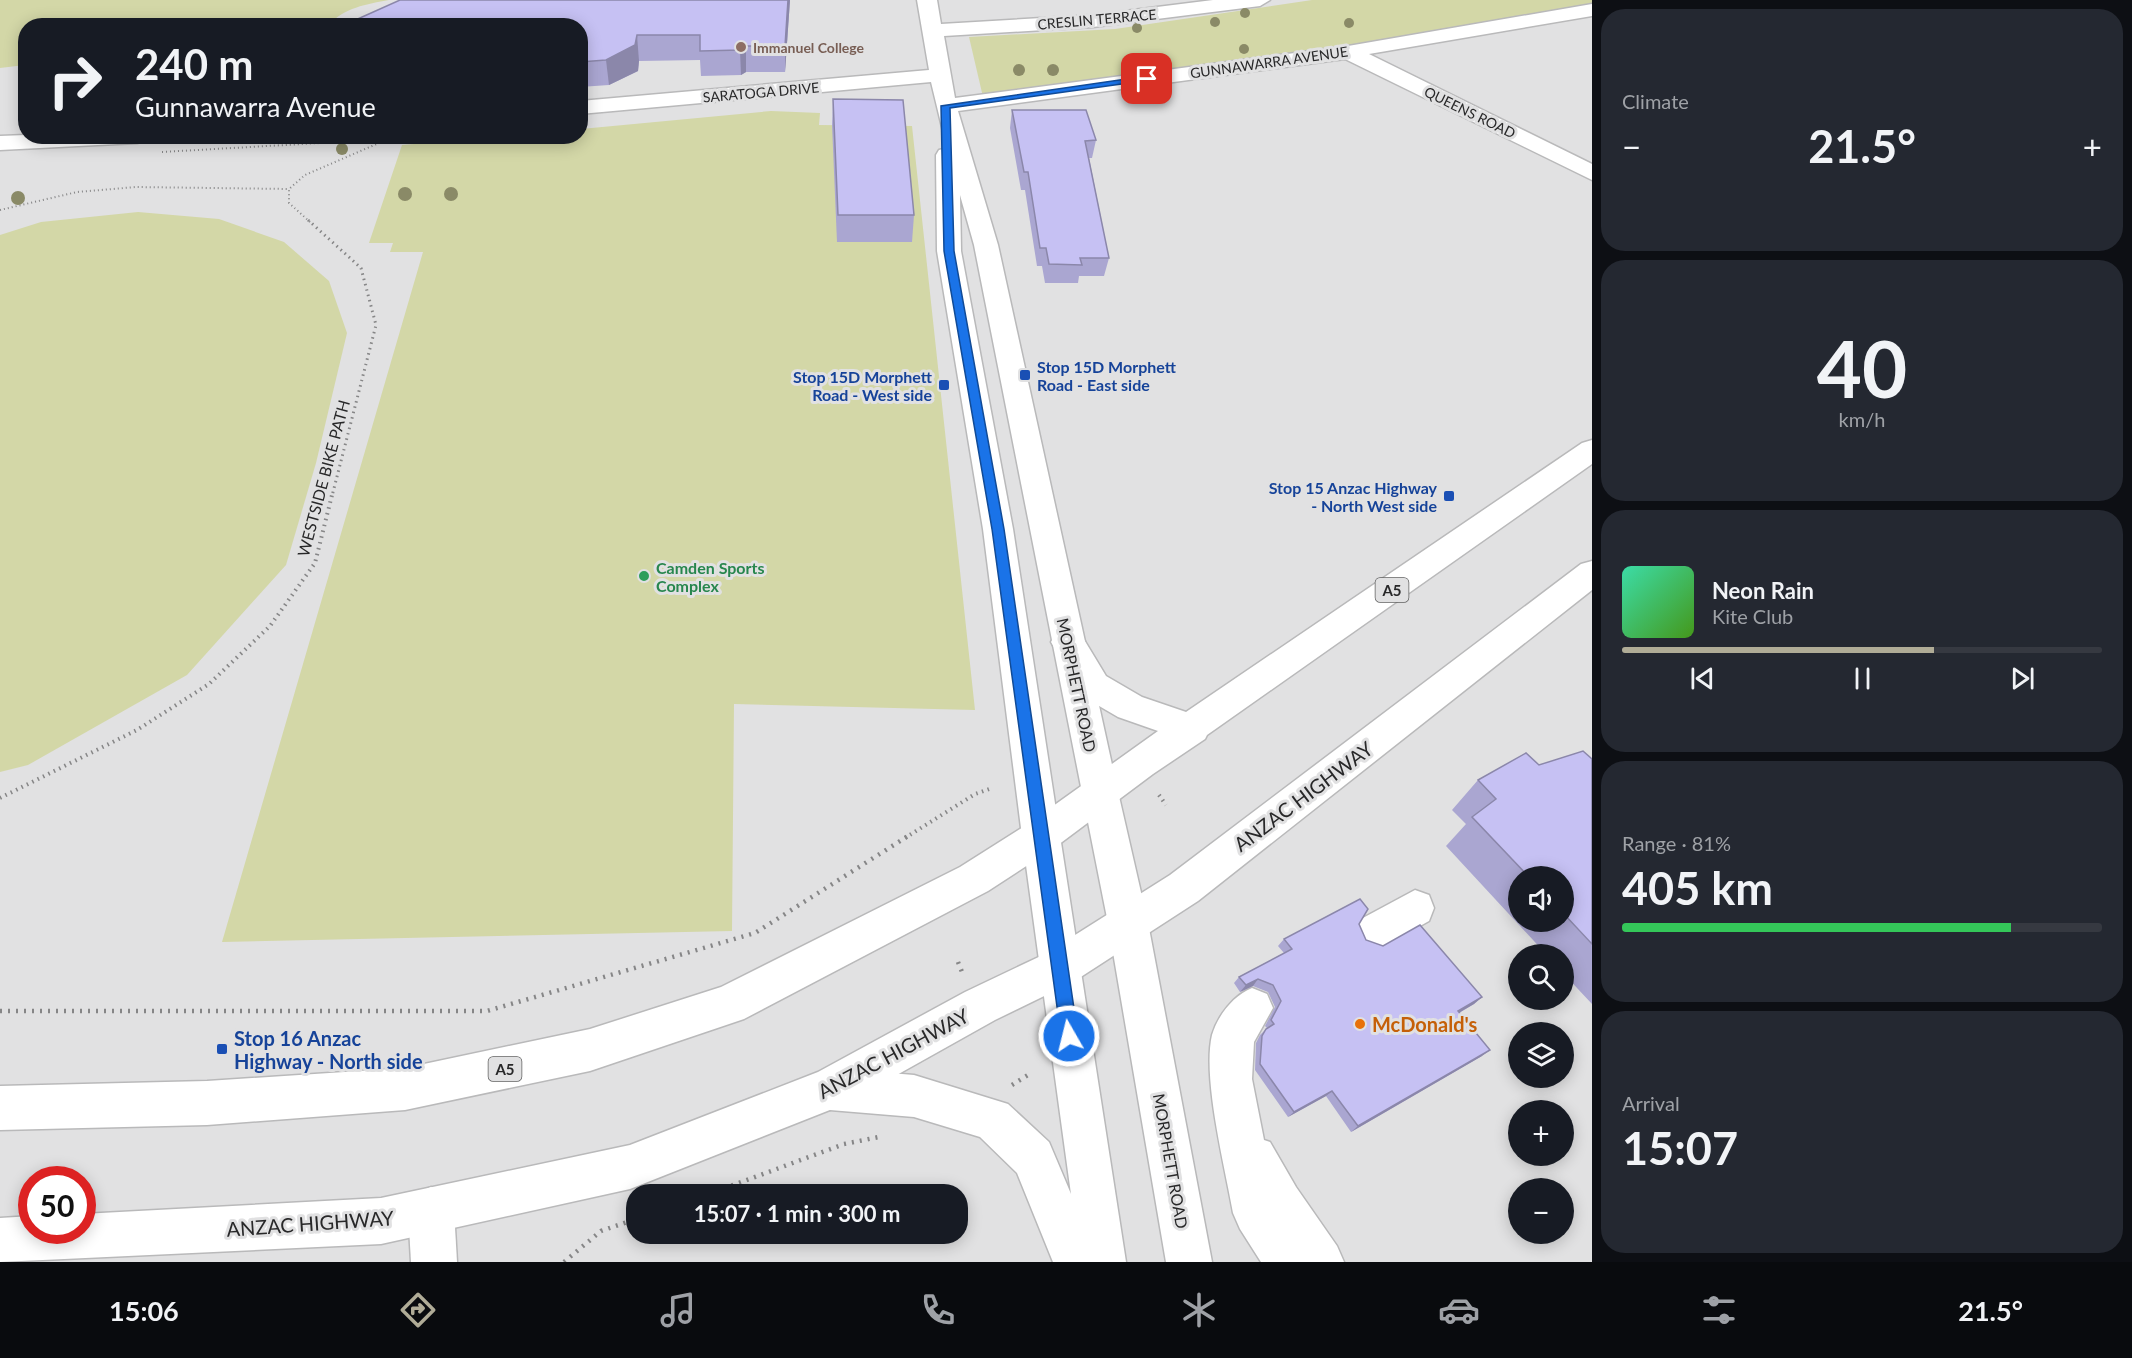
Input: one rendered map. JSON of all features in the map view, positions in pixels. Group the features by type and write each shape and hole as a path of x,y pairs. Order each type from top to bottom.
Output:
{"main road":[{"name":"MORPHETT ROAD","path":"927,0 946,109 949,251 998,529 1059,968 1103,1262"},
{"name":"CRESLIN TERRACE","path":"933,31 1093,21 1260,0"},
{"name":"GUNNAWARRA AVENUE","path":"946,109 1348,52 1592,10"},
{"name":"QUEENS ROAD","path":"1348,52 1592,172"},
{"name":"SARATOGA DRIVE","path":"588,107 941,75"},
{"name":"MORPHETT ROAD","path":"946,109 986,245 1128,923 1189,1262"},
{"path":"0,143 18,142"},
{"name":"A5","path":"0,1108 207,1103 405,1089 590,1050 729,1005 945,895 1041,836 1100,792 1592,450"},
{"name":"ANZAC HIGHWAY","path":"0,1241 381,1221 630,1167 830,1089 980,1006 1059,968 1184,888 1592,573"},
{"path":"1068,642 1094,686 1130,707 1192,729"},
{"path":"1376,932 1415,908"},
{"path":"1252,1008 1233,1036 1232,1079 1256,1213 1288,1262"},
{"path":"830,1089 914,1096 993,1119 1033,1158 1076,1262"},
{"path":"1241,1137 1280,1203 1321,1262"},
{"path":"431,1210 434,1262"}],"path":[{"path":"156,153 306,144"},
{"path":"0,210 77,192 136,187 289,189 305,175 377,144"},
{"name":"WESTSIDE BIKE PATH","path":"0,798 137,730 209,684 270,626 315,563 376,325 361,268 289,203 289,189"},
{"path":"0,1011 487,1011 755,933 965,801 988,789"},
{"path":"1157,792 1166,805"},
{"path":"735,1184 844,1143 887,1136"},
{"path":"564,1262 601,1231 626,1222"}],"green space":[{"path":"0,0 389,0 364,5 336,18 18,18 18,66 0,68"},
{"path":"1312,0 1592,0 1592,5 1341,48 983,97 969,37 1115,29"},
{"name":"Camden Sports Complex","path":"771,111 820,113 819,125 912,126 975,710 734,704 732,931 222,942 423,252 390,252 393,243 369,243 402,145 588,144 588,128"},
{"path":"138,212 219,219 284,242 329,281 347,333 316,463 286,565 187,675 28,765 0,772 0,235 41,222"}],"building":[{"path":"400,0 788,0 785,46 746,46 740,50 700,51 700,35 637,35 635,45 606,60 588,61 588,18 360,18"},
{"path":"833,99 903,100 914,215 838,215"},
{"path":"1012,110 1086,110 1096,140 1085,141 1109,258 1080,258 1082,265 1049,264 1046,248 1040,248 1028,172 1024,172"},
{"path":"1583,751 1592,759 1592,944 1574,925 1574,866 1519,866 1472,817 1496,799 1478,780 1526,753 1539,765"},
{"name":"McDonald's","path":"1360,899 1368,909 1359,924 1366,940 1383,946 1420,925 1482,997 1458,1011 1490,1050 1358,1126 1332,1091 1294,1112 1260,1064 1262,1036 1266,1029 1274,1024 1271,1020 1281,1001 1273,985 1258,979 1246,985 1239,977 1292,949 1284,939"}],"place":[{"name":"Immanuel College","path":"741,47"},
{"name":"Stop 15D Morphett Road - East side","path":"1025,375"},
{"name":"Stop 15D Morphett Road - West side","path":"944,385"},
{"name":"Stop 15 Anzac Highway - North West side","path":"1449,496"},
{"name":"Camden Sports Complex","path":"644,576"},
{"name":"McDonald's","path":"1360,1024"},
{"name":"Stop 16 Anzac Highway - North side","path":"222,1049"}],"route":[{"path":"1069,1036 998,529 949,251 946,106 1147,79"}]}
